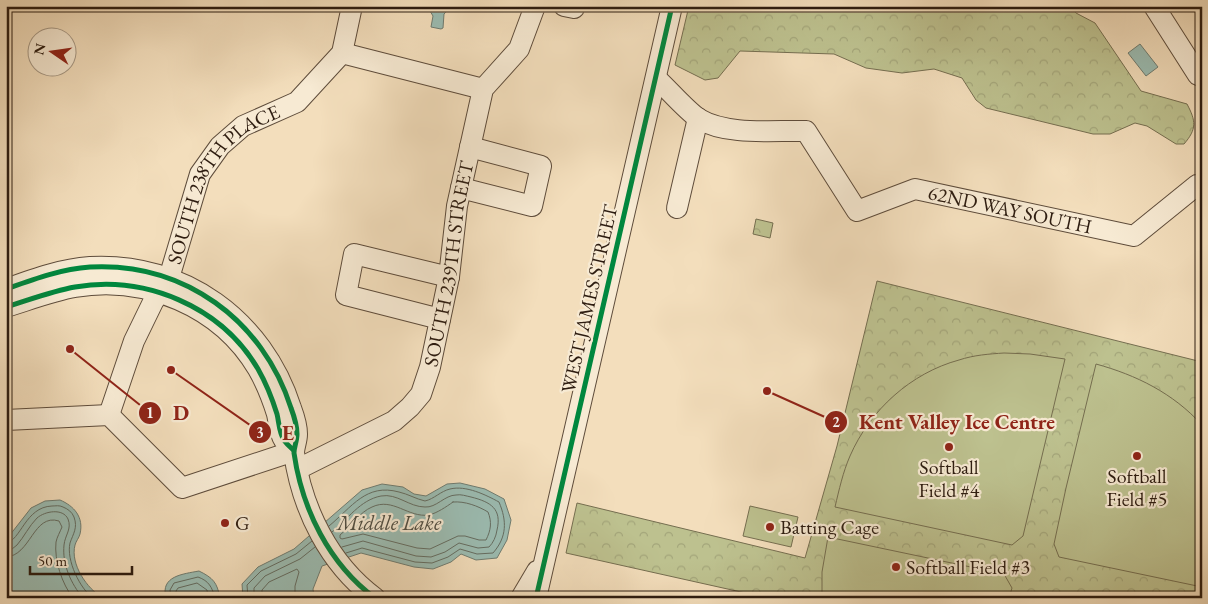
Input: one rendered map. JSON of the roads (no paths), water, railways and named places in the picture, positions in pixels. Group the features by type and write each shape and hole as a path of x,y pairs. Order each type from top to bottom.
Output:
{"street":[{"path":"352,6 342,53 483,89"},
{"name":"SOUTH 239TH STREET","path":"109,415 182,488 296,460 394,421 410,407 421,394 430,367 449,276 457,206 483,89 519,49 535,6"},
{"path":"564,6 574,8 574,6"},
{"name":"WEST JAMES STREET","path":"536,598 672,6"},
{"path":"1154,6 1198,75 1202,76"},
{"name":"SOUTH 238TH PLACE","path":"109,415 134,341 153,302 164,285 200,174 220,146 243,126 297,102 342,53"},
{"name":"62ND WAY SOUTH","path":"656,79 698,118 717,127 734,130 806,131 857,211 915,189 1134,236 1197,185 1202,186"},
{"path":"677,208 698,118"},
{"path":"461,188 532,206 541,166 470,147"},
{"path":"440,319 346,295 354,254 449,276"},
{"path":"6,289 49,274 89,267 129,268 164,285 225,329 242,347 257,368 268,390 277,414 282,439 296,460 309,509 327,546 362,588 375,598"},
{"path":"6,308 75,287 96,284 118,284 139,287 164,285"},
{"path":"6,420 109,415"},
{"path":"521,598 546,556"}],"water":[{"path":"427,6 442,6 446,12 444,14 443,28 431,27 433,16"},
{"path":"1140,44 1158,67 1146,76 1128,53"},
{"name":"Middle Lake","path":"460,483 485,489 504,499 511,520 507,540 497,558 476,560 461,554 451,562 433,569 414,567 361,553 322,566 313,589 314,598 243,598 242,584 258,567 294,549 362,490 382,484 403,487 414,494 426,496 447,484"},
{"path":"60,500 74,509 81,522 80,534 75,544 74,552 77,568 91,589 103,598 6,598 6,540 31,508 45,501"},
{"path":"199,571 214,581 220,598 166,598 166,585 174,577"}],"place":[{"name":"D","path":"70,349"},
{"name":"E","path":"171,370"},
{"name":"Kent Valley Ice Centre","path":"767,391"},
{"name":"Softball Field #4","path":"949,447"},
{"name":"Softball Field #5","path":"1137,456"},
{"name":"G","path":"225,523"},
{"name":"Batting Cage","path":"770,527"},
{"name":"Softball Field #3","path":"896,567"}]}
